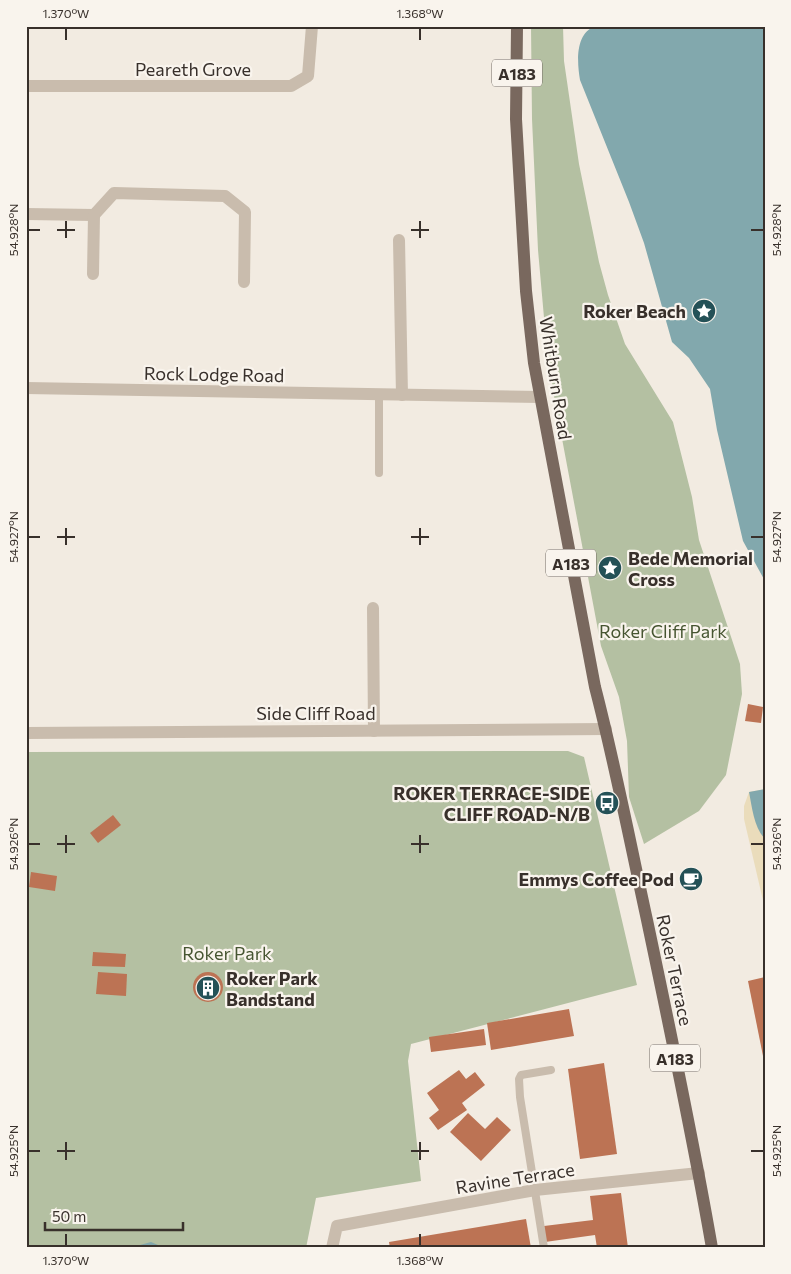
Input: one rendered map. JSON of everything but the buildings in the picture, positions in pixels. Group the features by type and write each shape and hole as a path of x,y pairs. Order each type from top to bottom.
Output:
{"main road":[{"name":"Whitburn Road","path":"517,26 516,119 526,291 534,363 595,687 606,729"},
{"name":"Roker Terrace","path":"606,729 652,942 699,1173 712,1248"}],"street":[{"name":"Peareth Grove","path":"26,86 291,86 308,76 312,26"},
{"path":"93,274 94,214 114,193 225,196 245,212 244,282"},
{"path":"26,214 94,214"},
{"path":"399,240 402,395"},
{"name":"Rock Lodge Road","path":"26,388 540,397"},
{"path":"373,608 374,730"},
{"name":"Side Cliff Road","path":"26,733 606,729"},
{"name":"Ravine Terrace","path":"332,1248 337,1226 535,1190 699,1173"}],"lane":[{"path":"379,394 379,472"},
{"path":"544,1248 520,1097 519,1079 521,1074 551,1070"}],"green space":[{"name":"Roker Cliff Park","path":"531,26 563,26 564,61 579,164 599,262 608,295 625,344 673,422 692,497 699,540 740,664 742,694 726,775 699,811 644,844 629,797 627,741 619,697 601,646 554,396 546,340 538,250 532,119"},
{"name":"Roker Park","path":"568,751 584,757 637,985 411,1044 408,1061 421,1181 316,1198 306,1248 26,1248 26,752"}],"sand":[{"path":"765,789 765,909 744,819 744,806 749,792"}],"water":[{"name":"Roker Beach","path":"595,26 765,26 765,581 743,541 717,430 710,389 689,358 672,342 644,243 580,80 578,65 579,49 584,35"},
{"path":"765,789 765,839 758,829 752,811 749,792"},
{"path":"151,1242 165,1248 129,1248"}],"place":[{"name":"Roker Beach","path":"704,311"},
{"name":"Bede Memorial Cross","path":"610,568"},
{"name":"ROKER TERRACE-SIDE CLIFF ROAD-N/B","path":"607,803"},
{"name":"Emmys Coffee Pod","path":"691,879"},
{"name":"Roker Park Bandstand","path":"208,988"}]}
